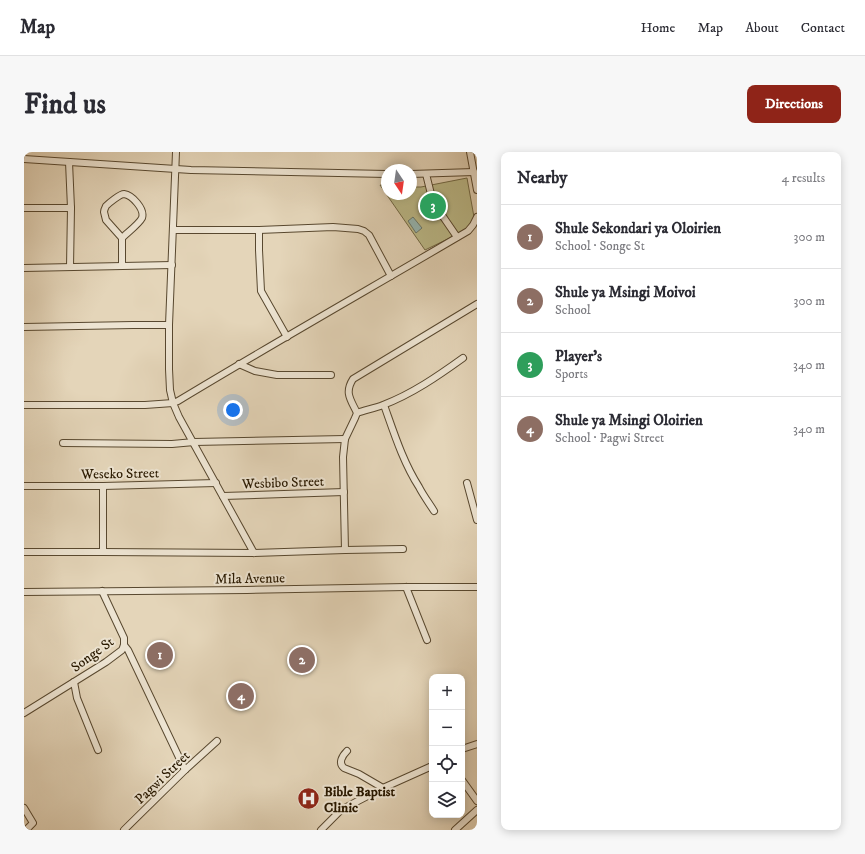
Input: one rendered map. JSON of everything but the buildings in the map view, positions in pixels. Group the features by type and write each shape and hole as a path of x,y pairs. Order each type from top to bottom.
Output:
{"street":[{"path":"176,152 169,325 169,369 172,403 254,553"},
{"path":"470,152 477,190"},
{"path":"24,159 191,170 381,174"},
{"path":"69,162 71,208 70,267"},
{"path":"417,174 474,172"},
{"path":"426,174 433,202 457,237"},
{"path":"122,238 140,221 143,212 140,206 130,197 121,194 107,206 104,212 106,220 122,238 122,265"},
{"path":"24,208 71,208"},
{"path":"24,405 145,405 172,403 178,401 468,231 477,217"},
{"path":"173,230 259,230 333,227 358,229 369,235 391,276"},
{"path":"259,230 261,291 287,337"},
{"path":"24,268 172,265"},
{"path":"345,550 343,456 345,439 357,412 348,395 349,385 353,380 477,304"},
{"path":"24,327 169,325"},
{"path":"357,412 384,404 406,395 463,358"},
{"path":"239,364 255,371 277,375 331,375"},
{"path":"384,404 391,426 408,467 418,487 434,511"},
{"path":"63,444 172,444 194,442 345,439"},
{"name":"Weseko Street","path":"24,486 103,486 216,483"},
{"path":"466,483 477,520"},
{"path":"103,486 103,552"},
{"name":"Wesbibo Street","path":"223,496 344,492"},
{"path":"24,552 254,553 403,549"},
{"path":"406,587 427,640"},
{"name":"Mila Avenue","path":"24,592 477,587"},
{"name":"Songe St","path":"24,713 106,662 122,650 124,638 102,591"},
{"path":"124,645 128,650 185,770"},
{"path":"74,682 77,698 98,750"},
{"name":"Pagwi Street","path":"124,830 217,741"},
{"path":"465,748 477,744"},
{"path":"347,751 341,761 342,766 383,788"},
{"path":"321,830 341,810 354,802 429,767"},
{"path":"463,782 477,801"},
{"path":"24,808 33,823 26,830"},
{"path":"455,830 477,810"}],"shaded area":[{"path":"467,178 474,217 469,227 425,250 390,200 417,200 417,187"}],"water":[{"path":"413,217 422,228 416,233 408,221"}],"place":[{"name":"Player's","path":"433,206"},
{"name":"Shule Sekondari ya Oloirien","path":"160,655"},
{"name":"Shule ya Msingi Moivoi","path":"302,660"},
{"name":"Shule ya Msingi Oloirien","path":"241,696"},
{"name":"Bible Baptist Clinic","path":"309,799"}]}
